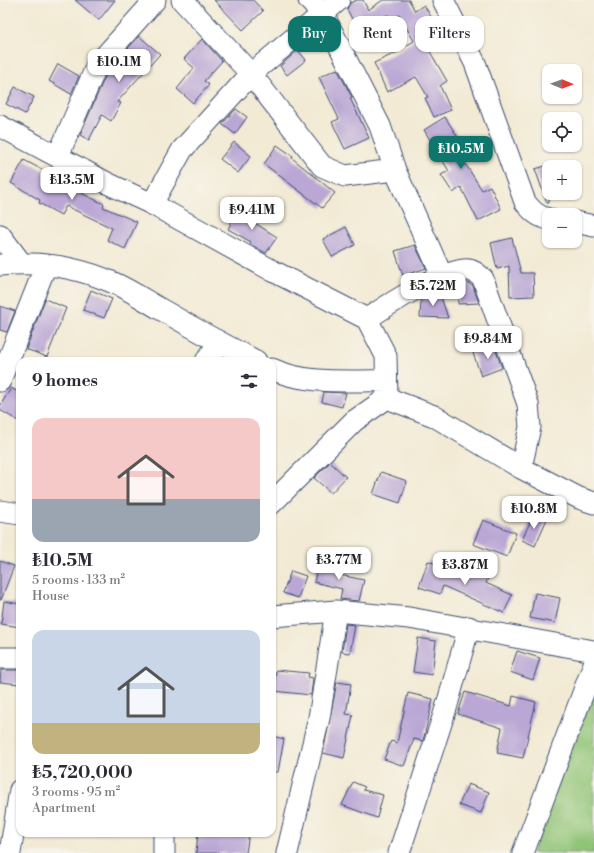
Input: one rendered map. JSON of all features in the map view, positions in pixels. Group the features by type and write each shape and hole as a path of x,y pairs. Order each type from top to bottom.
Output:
{"street":[{"path":"58,156 97,65 155,0"},
{"path":"182,0 251,74 322,166 345,176 394,170"},
{"path":"152,204 182,150 251,74 316,7 340,0"},
{"path":"443,0 475,63 525,202 532,211 542,218"},
{"path":"316,7 380,126 394,170 442,276"},
{"path":"0,126 107,183 152,204 273,271 367,319 386,356 387,390 354,420 276,499"},
{"path":"582,223 594,226"},
{"path":"0,235 21,263"},
{"path":"0,265 21,263 46,265 75,270 114,283 219,343 248,357"},
{"path":"0,381 46,265"},
{"path":"367,319 391,303 442,276 465,270 475,271 483,279 528,404 530,427 521,468"},
{"path":"209,357 219,343"},
{"path":"276,371 310,380 387,390 521,468 579,498 594,503"},
{"path":"0,511 16,513"},
{"path":"287,853 319,718 336,611"},
{"path":"276,616 336,611 409,618 469,627 594,651"},
{"path":"398,853 447,705 469,627"},
{"path":"0,658 16,658"},
{"path":"523,853 594,664"},
{"path":"10,853 16,815"},
{"path":"164,837 164,853"}],"green space":[{"path":"594,672 594,853 532,853"}],"building":[{"path":"75,0 115,0 99,20"},
{"path":"214,0 253,0 263,11 243,30"},
{"path":"357,0 363,0 368,10 383,0 409,0 415,11 424,5 431,16 415,16 415,52 430,52 447,81 440,86 451,110 434,117 425,98 428,97 416,77 387,92 374,63 398,52 407,52 407,45 414,41 407,29 407,16 350,16 347,9 350,3"},
{"path":"139,36 160,54 117,102 121,103 111,121 102,115 89,140 80,135 107,72"},
{"path":"202,39 222,61 204,81 209,85 193,103 177,89 194,68 184,59"},
{"path":"296,52 300,52 306,60 287,75 280,66"},
{"path":"58,64 79,76 71,94 49,81"},
{"path":"337,69 352,97 350,98 369,138 345,149 332,122 339,119 319,77"},
{"path":"15,87 34,97 25,114 6,104"},
{"path":"236,109 247,117 235,134 222,124"},
{"path":"445,117 466,150 459,154 482,190 490,186 501,209 478,221 461,187 453,193 441,175 449,171 424,130"},
{"path":"234,142 251,156 238,173 220,159"},
{"path":"277,145 293,156 292,158 335,193 322,208 264,164"},
{"path":"24,160 76,188 75,190 104,204 103,207 137,222 125,249 107,240 112,228 66,206 61,215 39,203 40,200 11,183"},
{"path":"542,167 542,189 535,169"},
{"path":"238,209 253,216 250,220 277,237 266,253 250,244 251,242 228,229"},
{"path":"346,227 355,245 332,257 323,239"},
{"path":"512,238 521,273 533,273 534,296 510,297 509,266 497,269 491,243"},
{"path":"415,245 426,268 403,276 395,251"},
{"path":"466,282 473,286 479,303 458,304 457,284"},
{"path":"91,290 112,299 104,318 83,310"},
{"path":"439,291 448,318 420,317 421,300"},
{"path":"45,299 66,308 47,357 26,349"},
{"path":"0,306 15,311 7,332 0,330"},
{"path":"494,345 502,368 481,376 473,353"},
{"path":"11,388 16,391 16,420 0,410 0,406"},
{"path":"324,392 346,393 342,407 322,402"},
{"path":"330,462 346,477 331,493 314,478"},
{"path":"381,472 407,481 400,503 373,494"},
{"path":"534,513 547,519 535,546 522,540"},
{"path":"483,520 516,533 507,557 473,544"},
{"path":"319,560 342,566 340,575 364,580 359,601 340,599 342,589 314,582"},
{"path":"0,561 14,566 1,600 0,600"},
{"path":"428,561 462,573 464,568 488,578 486,583 512,595 504,613 443,586 440,594 419,587"},
{"path":"291,571 306,576 298,598 283,593"},
{"path":"535,593 560,598 555,623 530,618"},
{"path":"4,601 16,603 16,626 1,624"},
{"path":"346,624 355,625 350,653 342,652"},
{"path":"418,638 436,641 432,675 413,672"},
{"path":"517,651 540,658 533,680 510,672"},
{"path":"1,670 16,670 16,684 0,682"},
{"path":"276,670 309,673 308,677 313,678 311,695 276,691"},
{"path":"337,682 351,684 346,714 353,715 344,758 323,753"},
{"path":"465,692 511,706 513,696 536,702 523,758 497,753 502,728 458,714"},
{"path":"408,693 433,699 423,741 414,739 404,766 384,759 391,741 397,743"},
{"path":"276,737 284,739 278,772 276,772"},
{"path":"353,782 365,787 363,790 383,795 377,818 342,805"},
{"path":"468,784 489,792 481,813 459,805"},
{"path":"198,837 248,837 246,853 196,853"}]}
